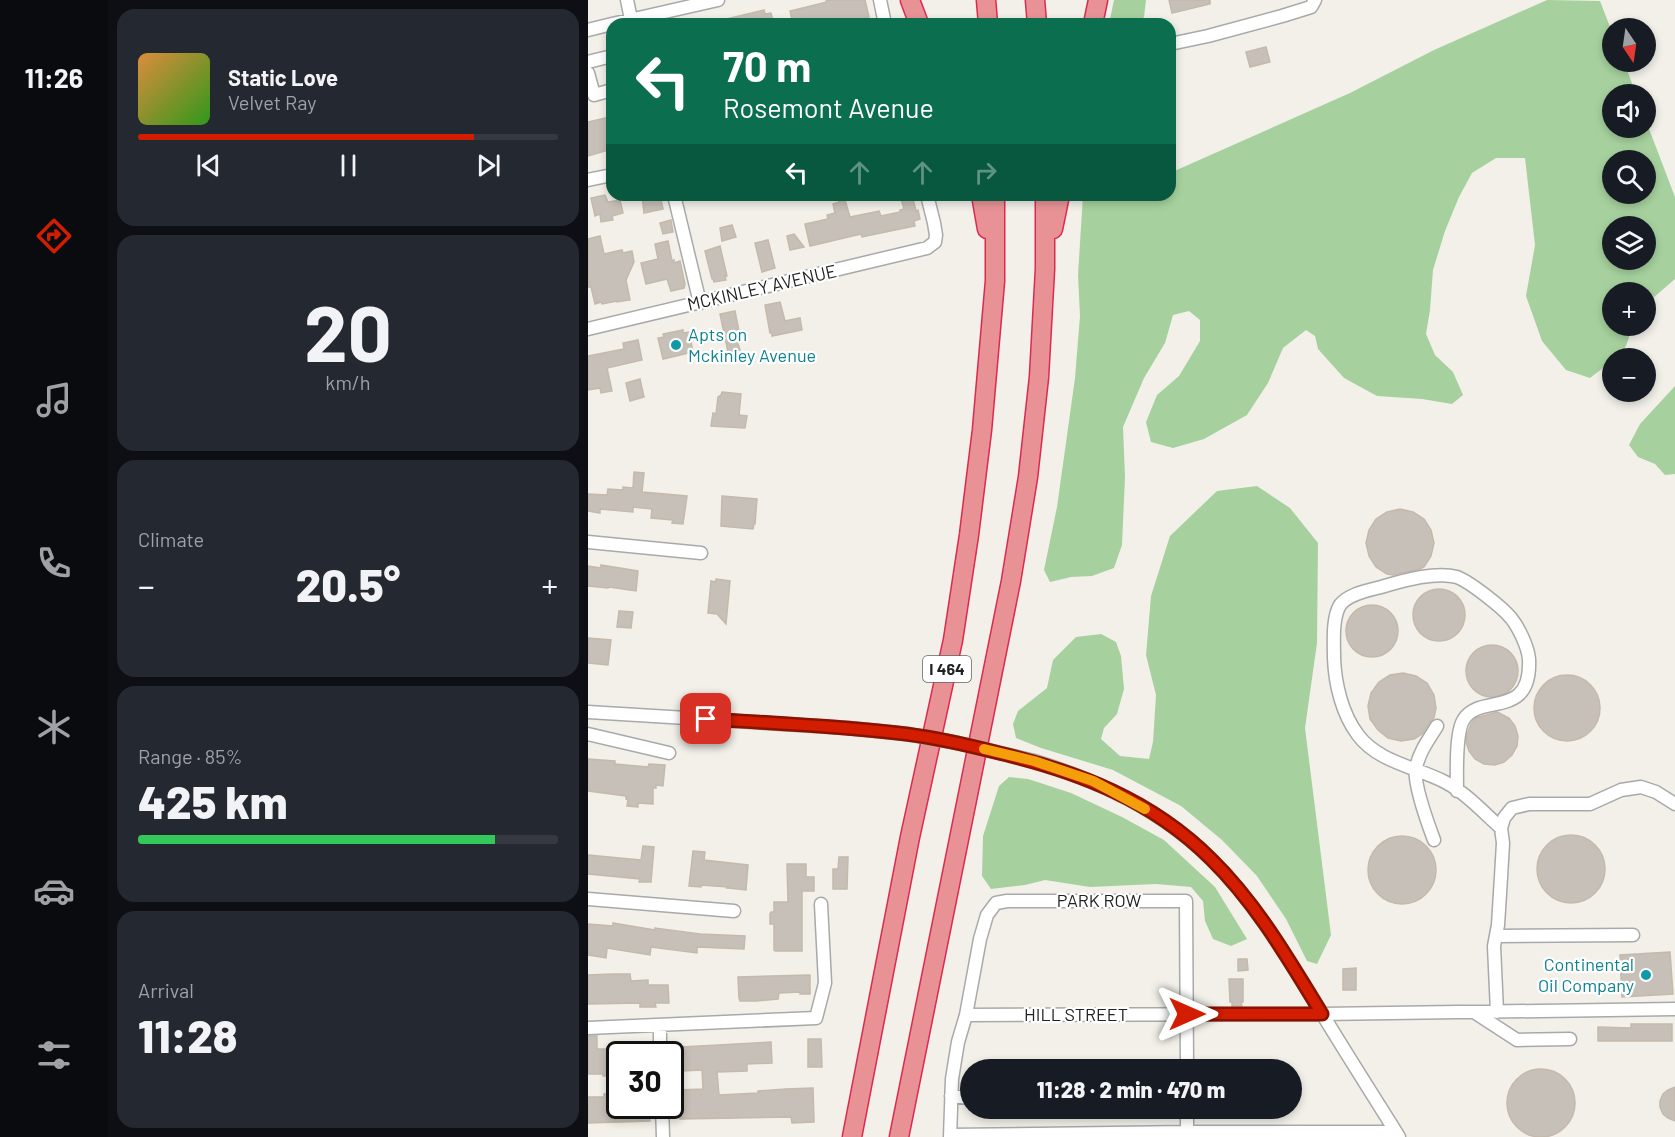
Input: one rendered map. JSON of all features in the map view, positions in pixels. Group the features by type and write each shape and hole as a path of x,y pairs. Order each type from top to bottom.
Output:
{"highway":[{"path":"910,0 917,18"},
{"path":"986,0 988,18"},
{"path":"1035,0 1036,18"},
{"path":"1094,18 1098,0"},
{"path":"982,201 994,297"},
{"name":"I 464","path":"852,1137 910,837 953,640 979,463 996,273 995,201"},
{"name":"I 464","path":"898,1137 1016,560 1039,377 1045,269 1045,201"},
{"path":"1045,269 1059,201"}],"street":[{"path":"627,0 630,18"},
{"path":"647,18 718,0"},
{"path":"880,0 884,18"},
{"path":"1176,43 1209,36 1313,4"},
{"path":"588,30 606,26"},
{"path":"588,62 606,58"},
{"path":"588,73 594,95 606,92"},
{"path":"588,180 606,176"},
{"path":"675,201 700,303"},
{"name":"MCKINLEY AVENUE","path":"588,329 927,248 935,242 936,235 928,201"},
{"path":"588,543 701,553"},
{"path":"1457,791 1459,729 1464,718 1473,710 1509,702 1521,693 1528,679 1529,658 1521,636 1511,618 1485,595 1457,578 1436,575 1358,592 1341,604 1333,628 1334,667 1344,711 1358,736 1378,753 1445,783 1501,828"},
{"path":"588,712 848,728 907,735 958,743 1034,761 1093,781 1119,794 1168,824 1209,857 1230,878 1266,925 1397,1135"},
{"path":"1434,840 1424,813 1415,770 1420,753 1437,726"},
{"path":"588,734 669,753"},
{"path":"1497,1012 1494,946 1498,925 1503,843 1501,828 1504,818 1512,808 1530,804 1590,804 1621,790 1641,788 1656,792 1675,804"},
{"path":"588,899 734,911"},
{"name":"PARK ROW","path":"966,1015 980,939 987,915 996,903 1007,901 1186,901 1187,1014"},
{"path":"588,1028 816,1018 825,983 821,904"},
{"path":"1496,936 1634,935"},
{"name":"HILL STREET","path":"966,1015 1322,1014 1675,1009"},
{"path":"1474,1012 1516,1040 1570,1039"},
{"path":"1187,1014 1187,1059"},
{"path":"966,1015 958,1042 951,1096 950,1136 1187,1132 1397,1135"},
{"path":"660,1025 660,1041"},
{"path":"951,1096 960,1097"},
{"path":"662,1119 663,1137"},
{"path":"1187,1119 1187,1132"}],"green space":[{"path":"1114,0 1146,0 1143,18 1110,18"},
{"path":"1547,0 1600,1 1607,18 1602,18 1602,72 1628,72 1632,84 1602,84 1602,138 1652,138 1675,197 1675,279 1656,295 1656,282 1602,282 1602,336 1629,336 1628,341 1625,348 1602,348 1602,369 1590,378 1566,370 1542,341 1526,296 1535,245 1525,158 1496,158 1472,173 1445,231 1433,270 1426,334 1435,355 1453,372 1463,395 1452,404 1377,396 1344,378 1318,349 1315,336 1306,330 1283,348 1268,383 1247,415 1204,439 1173,448 1151,442 1146,422 1157,395 1179,376 1200,341 1200,320 1189,311 1173,315 1165,343 1144,378 1123,427 1125,477 1122,545 1114,568 1092,576 1071,577 1050,582 1044,570 1057,507 1075,378 1080,316 1078,275 1083,201 1176,201 1176,170 1350,93 1434,50"},
{"path":"1675,386 1675,474 1665,475 1655,464 1638,457 1629,445 1640,424"},
{"path":"1257,486 1290,508 1318,543 1317,643 1305,728 1331,935 1317,964 1307,961 1286,919 1257,876 1222,840 1181,806 1113,770 1016,738 1013,724 1018,711 1047,688 1053,660 1076,637 1101,634 1116,642 1121,656 1124,689 1117,714 1104,728 1101,739 1120,756 1149,759 1153,742 1156,695 1146,655 1151,596 1170,536 1217,491"},
{"path":"1009,777 1028,779 1071,793 1164,840 1215,887 1247,939 1231,946 1213,939 1205,921 1203,901 1191,887 1156,884 1090,887 1045,880 991,889 982,876 983,836 999,786"}],"building":[{"path":"826,0 865,0 869,17 792,18 790,11 827,2"},
{"path":"1169,0 1210,0 1210,4 1172,13"},
{"path":"764,10 765,14 771,13 772,18 730,18"},
{"path":"1266,47 1270,62 1250,67 1246,52"},
{"path":"606,118 606,151 588,156 588,122"},
{"path":"605,195 608,202 620,201 623,213 612,216 613,220 601,222 600,214 595,216 591,198"},
{"path":"643,201 661,201 663,209 644,213"},
{"path":"845,201 850,217 879,211 881,216 904,209 902,201 914,201 920,219 914,221 915,226 862,237 861,234 810,246 805,224 828,219 827,215 835,213 833,204"},
{"path":"671,220 673,232 663,234 660,223"},
{"path":"732,225 736,237 722,241 720,228"},
{"path":"794,234 804,247 790,250 787,236"},
{"path":"600,236 604,254 622,250 623,253 632,251 634,262 626,280 630,300 595,304 591,287 588,287 588,239"},
{"path":"768,240 775,268 762,272 755,243"},
{"path":"668,241 672,261 674,260 674,263 680,261 685,284 684,288 671,291 667,279 646,284 641,263 658,259 655,244"},
{"path":"720,246 727,276 725,276 726,280 714,282 705,251"},
{"path":"780,302 785,321 800,318 802,330 772,336 765,305"},
{"path":"735,311 740,336 740,340 737,341 740,350 728,352 720,314"},
{"name":"Apts on Mckinley Avenue","path":"683,330 683,333 689,332 693,352 663,359 658,338 664,337 663,334"},
{"path":"638,340 642,360 607,368 612,391 601,393 600,388 588,390 588,356 624,349 623,343"},
{"path":"640,379 644,397 630,401 626,383"},
{"path":"722,392 741,394 739,415 747,416 745,428 711,426 713,413 716,414 718,397"},
{"path":"634,472 644,473 642,492 687,496 683,524 672,523 673,520 651,518 652,509 633,507 633,512 600,509 600,513 588,511 588,494 607,495 608,489 633,488"},
{"path":"722,496 757,499 753,529 721,526"},
{"path":"1400,509 1413,512 1424,519 1431,530 1434,543 1431,556 1424,567 1393,575 1376,567 1369,556 1366,543 1369,530 1376,519 1387,512"},
{"path":"601,565 638,571 636,591 588,586 588,566 601,568"},
{"path":"716,579 730,581 726,624 717,614 708,613 711,581 716,582"},
{"path":"1439,589 1453,593 1461,601 1465,615 1461,629 1453,637 1439,641 1425,637 1417,629 1413,615 1417,601 1425,593"},
{"path":"1372,605 1386,609 1394,617 1398,631 1394,645 1386,653 1372,657 1358,653 1350,645 1346,631 1350,617 1358,609"},
{"path":"619,611 633,612 631,628 617,627"},
{"path":"588,638 611,640 608,665 588,663"},
{"path":"1492,645 1502,647 1510,653 1516,661 1518,671 1516,681 1510,689 1502,695 1492,697 1482,695 1474,689 1468,681 1466,671 1468,661 1474,653 1482,647"},
{"path":"1403,673 1416,676 1427,683 1434,695 1436,708 1434,718 1422,734 1414,739 1401,741 1388,738 1378,730 1370,719 1368,706 1371,693 1379,682 1390,675"},
{"path":"1561,675 1573,675 1591,684 1598,695 1600,708 1598,721 1591,732 1580,739 1561,741 1548,736 1539,727 1534,714 1534,702 1539,689 1548,680"},
{"path":"1497,712 1509,718 1515,726 1518,736 1517,746 1504,762 1495,765 1484,764 1475,759 1469,751 1466,742 1467,735 1476,718"},
{"path":"588,759 648,767 649,764 665,765 663,786 656,785 656,788 653,788 653,804 638,803 638,807 627,806 626,796 588,791"},
{"path":"1571,835 1584,838 1595,845 1602,856 1605,869 1602,882 1595,893 1584,900 1571,903 1558,900 1547,893 1540,882 1537,869 1540,856 1547,845 1558,838"},
{"path":"1402,836 1415,839 1426,846 1433,857 1436,870 1433,883 1426,894 1415,901 1402,904 1389,901 1378,894 1371,883 1368,870 1371,857 1378,846 1389,839"},
{"path":"643,846 654,847 651,882 588,874 588,855 641,860"},
{"path":"693,851 705,852 704,860 748,865 746,890 701,885 701,887 689,886"},
{"path":"839,857 848,857 847,889 833,889 833,869 838,869"},
{"path":"787,864 806,864 806,877 814,877 814,891 802,891 802,951 774,950 774,924 770,924 770,914 774,912 774,902 788,902"},
{"path":"613,923 655,930 655,928 700,934 745,936 744,949 697,947 697,953 651,947 650,955 607,948 606,958 588,955 588,924 613,926"},
{"name":"Continental Oil Company","path":"1670,952 1673,994 1622,997 1620,955"},
{"path":"1238,959 1247,959 1248,970 1238,971"},
{"path":"1356,968 1356,990 1343,990 1343,969"},
{"path":"630,974 631,981 648,980 648,985 668,985 669,1003 655,1003 656,1007 640,1007 640,1003 588,1004 588,975"},
{"path":"810,975 810,994 779,993 778,999 740,1001 738,977"},
{"path":"1229,979 1243,979 1242,1006 1232,1006 1230,1002"},
{"path":"1631,1024 1672,1024 1672,1041 1598,1041 1598,1027 1631,1028"},
{"path":"588,1036 597,1036 597,1049 606,1049 606,1076 588,1074"},
{"path":"808,1039 821,1039 822,1067 808,1067"},
{"path":"771,1042 772,1063 747,1064 747,1071 717,1072 719,1095 813,1088 814,1122 792,1123 791,1117 684,1119 684,1090 703,1089 702,1070 684,1071 684,1047"},
{"path":"1534,1069 1548,1069 1560,1074 1570,1084 1575,1103 1570,1122 1560,1132 1548,1137 1534,1137 1522,1132 1512,1122 1507,1110 1507,1096 1512,1084 1522,1074"},
{"path":"1675,1087 1675,1121 1663,1114 1660,1101 1663,1094"},
{"path":"606,1094 606,1119 650,1119 650,1121 588,1123 588,1097 604,1097"}],"slow traffic":[{"path":"984,749 1034,761 1093,781 1145,809"}],"place":[{"name":"Apts on Mckinley Avenue","path":"676,345"},
{"name":"Continental Oil Company","path":"1646,975"}],"route":[{"path":"706,719 848,728 958,743 1060,769 1093,781 1145,808 1209,857 1230,878 1266,925 1322,1014 1187,1014"}]}
